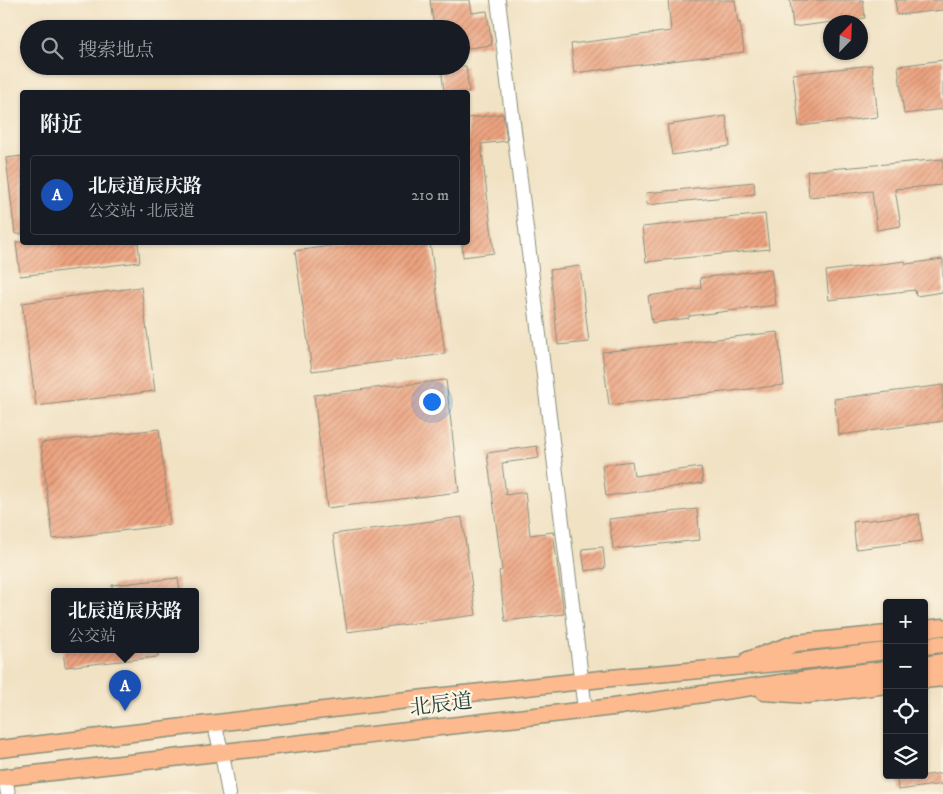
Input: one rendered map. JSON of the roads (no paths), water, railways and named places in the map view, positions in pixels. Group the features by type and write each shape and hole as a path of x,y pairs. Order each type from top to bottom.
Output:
{"main road":[{"path":"928,629 943,627"},
{"path":"727,668 796,643 883,634"},
{"path":"928,646 943,644"},
{"name":"北辰道","path":"0,749 407,700 883,651"},
{"path":"928,664 943,662"},
{"name":"北辰道","path":"3,777 584,710 883,670"},
{"path":"928,680 943,678"},
{"path":"730,690 807,695 883,686"}],"street":[{"path":"498,0 584,710"},
{"path":"210,724 229,794"},
{"path":"217,753 220,794"},
{"path":"3,777 8,794"}],"place":[{"name":"北辰道辰庆路","path":"125,711"}]}
